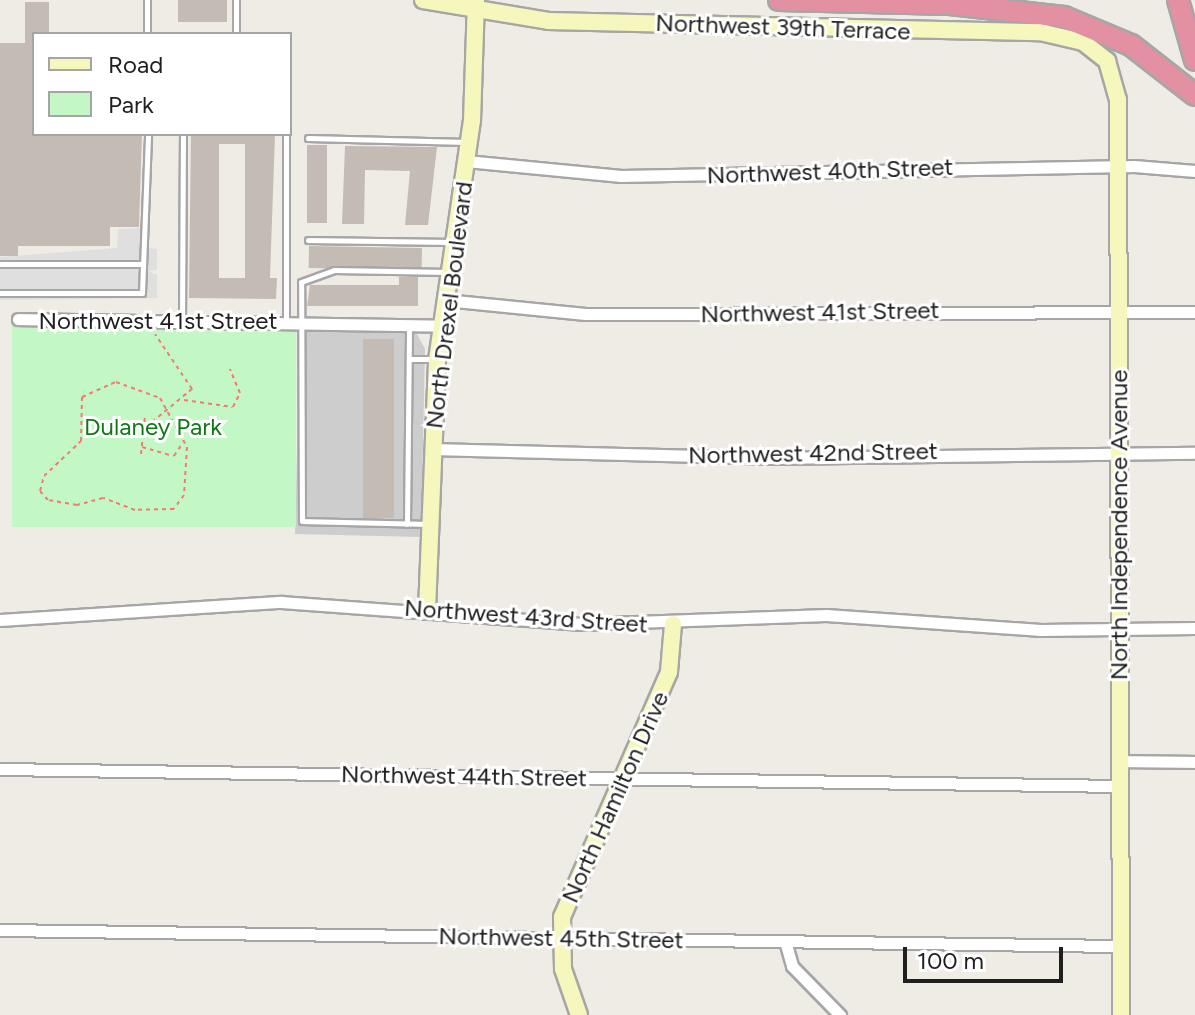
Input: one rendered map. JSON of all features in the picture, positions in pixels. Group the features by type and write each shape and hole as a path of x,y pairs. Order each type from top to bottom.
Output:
{"highway":[{"path":"779,0 950,4 1050,15 1099,28 1195,95"},
{"path":"950,4 990,0"},
{"path":"1178,0 1195,60"}],"street":[{"name":"Northwest 39th Terrace","path":"423,0 476,6 1040,32 1089,45"},
{"name":"North Drexel Boulevard","path":"427,611 437,360 469,142 476,6"},
{"name":"North Independence Avenue","path":"1089,45 1115,78 1118,166 1121,1015"},
{"name":"Northwest 40th Street","path":"466,161 621,176 1118,166 1195,171"},
{"name":"Northwest 41st Street","path":"445,300 631,315 1118,307 1195,312"},
{"name":"Northwest 41st Street","path":"18,319 441,326"},
{"name":"Northwest 42nd Street","path":"432,449 768,458 1119,449 1195,453"},
{"name":"Northwest 43rd Street","path":"0,620 242,602 673,624 826,615 1119,631 1195,628"},
{"name":"North Hamilton Drive","path":"579,1015 566,989 562,917 669,672 673,624"},
{"path":"1120,761 1195,762"},
{"name":"Northwest 44th Street","path":"0,769 1120,786"},
{"name":"Northwest 45th Street","path":"0,930 1121,946"},
{"path":"785,941 792,966 840,1015"}],"lane":[{"path":"147,0 147,32"},
{"path":"236,0 236,32"},
{"path":"0,293 142,293 148,136"},
{"path":"182,323 183,136"},
{"path":"286,136 286,322"},
{"path":"308,138 469,142"},
{"path":"308,240 455,242"},
{"path":"0,264 142,264"},
{"path":"430,524 302,521 301,282 334,270 450,272"},
{"path":"407,524 412,359 409,324"},
{"path":"412,359 437,360"}],"path":[{"path":"155,322 155,339 190,382 184,400"},
{"path":"146,427 167,407 184,400 233,407 240,389 230,369"},
{"path":"136,384 167,407 190,455 184,495 168,511 135,510 110,498 77,505 48,500 40,491 44,476 81,441 79,404 88,391 136,384"},
{"path":"141,454 145,415"},
{"path":"142,447 174,456 183,444"}],"shaded area":[{"path":"143,228 148,248 157,249 157,270 148,271 157,275 157,298 0,300 0,257 117,248 118,229"},
{"path":"300,330 416,332 425,349 421,537 295,534"}],"green space":[{"name":"Dulaney Park","path":"12,326 296,326 296,527 12,527"}],"building":[{"path":"178,0 227,0 227,22 178,22"},
{"path":"25,2 49,2 49,32 32,32 32,136 142,136 139,227 110,227 110,246 18,246 18,256 0,256 0,43 25,43"},
{"path":"191,136 275,136 270,278 277,278 276,299 189,298","holes":["219,144 245,144 245,278 219,278"]},
{"path":"307,145 327,145 327,223 307,223"},
{"path":"345,146 437,147 428,225 405,225 410,171 365,170 364,224 342,224"},
{"path":"309,246 422,248 422,270 309,268"},
{"path":"399,277 418,277 418,306 307,306 310,285 399,285"},
{"path":"363,339 394,339 394,518 363,518"}]}
